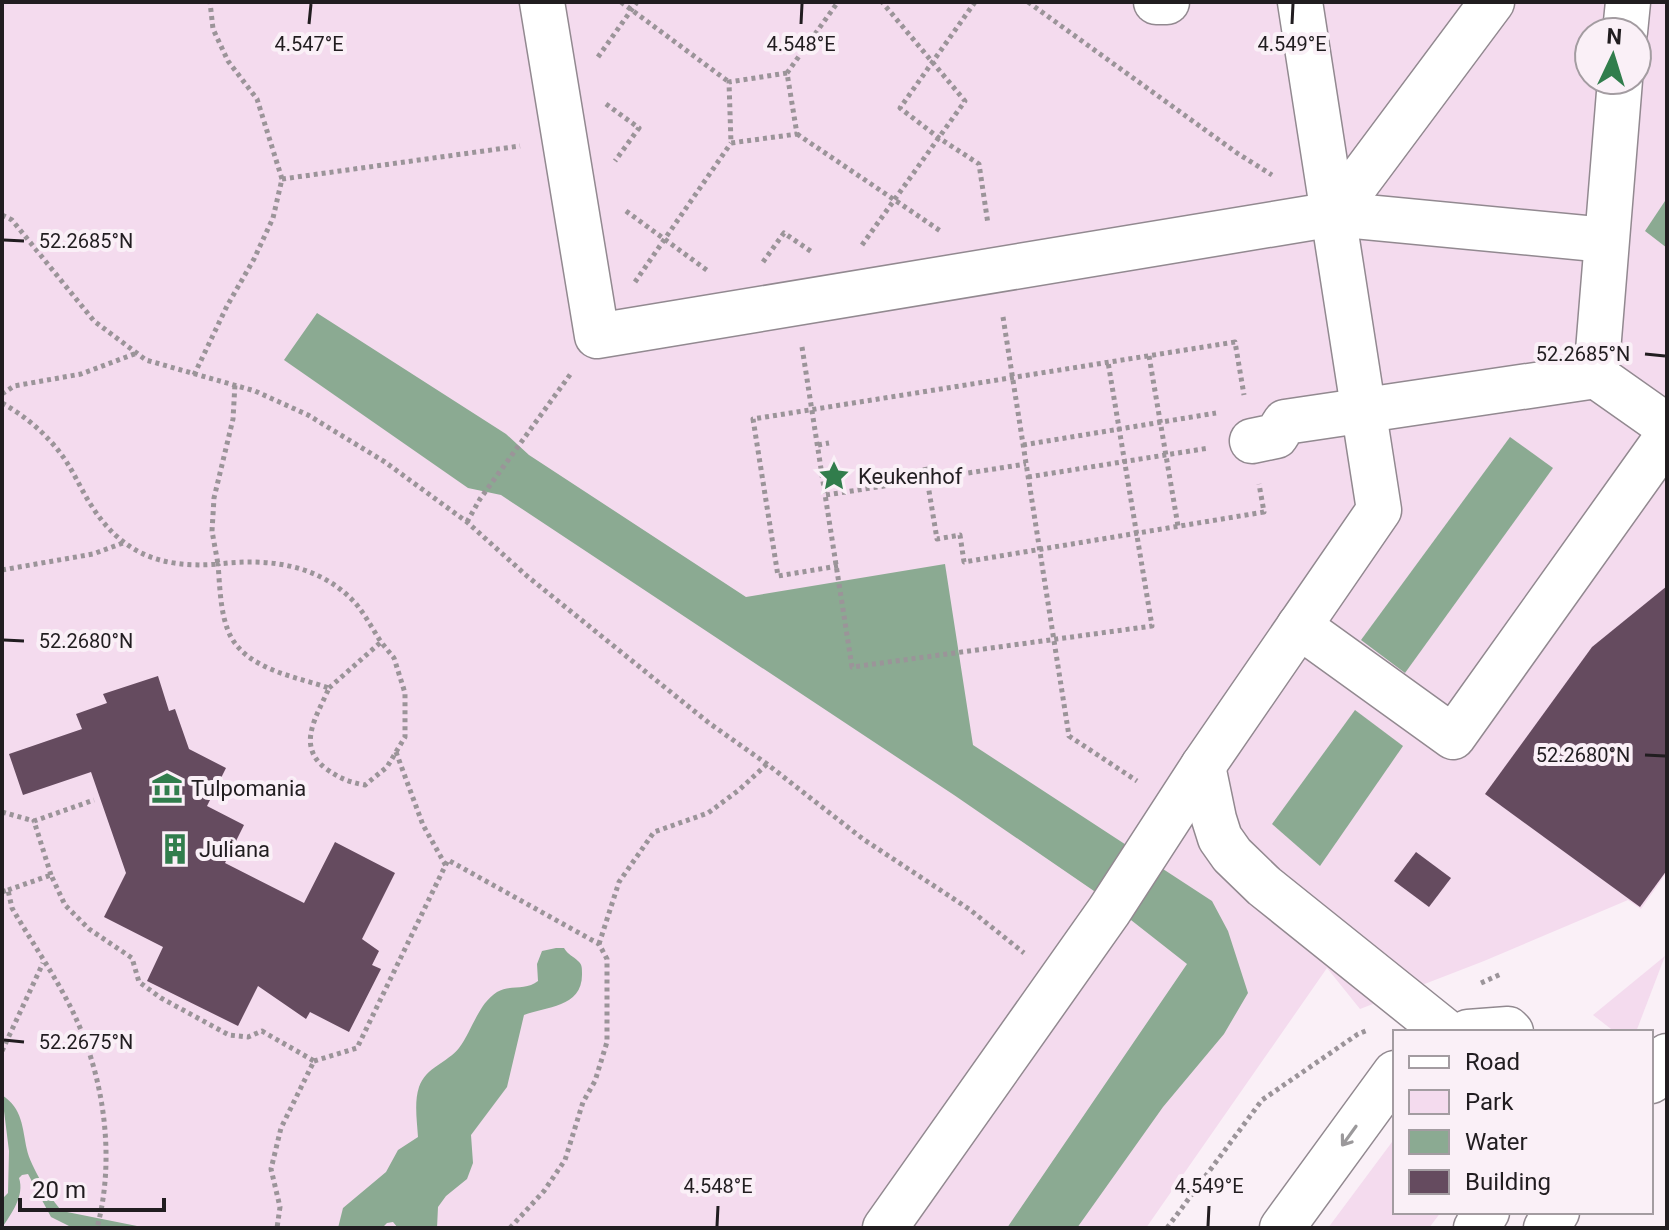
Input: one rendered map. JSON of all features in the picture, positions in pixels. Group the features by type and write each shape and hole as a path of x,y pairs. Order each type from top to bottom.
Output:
{"street":[{"path":"542,2 597,336 1334,214 1606,240"},
{"path":"1156,2 1167,2"},
{"path":"885,1228 1109,911 1203,766 1379,510 1300,2"},
{"path":"1334,214 1492,2"},
{"path":"1596,376 1619,96"},
{"path":"1249,425 1276,436 1285,422 1596,376 1667,426"},
{"path":"1299,626 1453,737 1667,437"},
{"path":"1203,766 1220,838 1232,855 1264,886 1433,1021"},
{"path":"1653,1078 1667,1056"},
{"path":"1282,1228 1393,1076"}],"path":[{"path":"194,375 273,218 282,179 257,99 228,61 213,29 210,2"},
{"path":"621,2 729,82 787,73"},
{"path":"797,134 787,73 838,2"},
{"path":"860,248 965,101 882,2"},
{"path":"975,2 900,108 979,164 1069,736 1177,807"},
{"path":"1028,2 1273,176"},
{"path":"729,82 731,143 797,134 996,270"},
{"path":"282,179 565,140"},
{"path":"619,205 714,276"},
{"path":"2,215 12,220 94,321 146,360 235,384 308,415 385,462 467,522 527,576 709,723 863,839 969,909 1060,981"},
{"path":"757,269 784,233 819,257"},
{"path":"795,303 852,667 1152,626 1108,362"},
{"path":"838,566 778,576 753,419 914,396 1235,342 1264,512 964,562 960,535 937,539 925,467"},
{"path":"2,394 14,386 81,374 137,353"},
{"path":"1149,356 1178,526"},
{"path":"235,384 233,419 214,498 212,531 222,606 232,637 249,658 329,688"},
{"path":"2,403 27,417 65,459 92,508 123,543 143,556 199,566 252,560 295,566 327,578 358,605 394,658 405,693 405,737 387,767 365,785 342,781 314,759 309,745 314,722 329,688 381,642"},
{"path":"1007,415 1018,413"},
{"path":"1023,445 1160,422 1249,425"},
{"path":"1028,477 1166,455 1249,425"},
{"path":"467,522 480,499 526,437"},
{"path":"818,445 829,443"},
{"path":"826,495 1026,464"},
{"path":"2,570 93,554 123,543"},
{"path":"396,751 423,825 446,866"},
{"path":"599,944 619,882 654,832 708,813 767,764"},
{"path":"2,812 34,821 94,800"},
{"path":"34,821 51,875 65,905 89,929 132,958 139,982 161,998 229,1035 248,1037 262,1031 314,1061 357,1048 448,860 599,944 607,959 607,1042 595,1081 583,1102 565,1160 544,1191 510,1228"},
{"path":"51,875 5,891 71,1008 96,1073 107,1156 97,1228"},
{"path":"2,1051 44,962"},
{"path":"1167,1228 1262,1100 1358,1034 1433,1021 1501,974"},
{"path":"277,1228 280,1207 271,1169 281,1128 314,1061"}],"green space":[{"name":"Keukenhof","path":"2,2 1667,2 1667,872 1641,909 1628,900 1360,1009 1327,968 1146,1228 2,1228"},
{"path":"1665,956 1637,1030 1612,1030 1593,1015"},
{"path":"1393,1141 1393,1214 1440,1214 1429,1228 1328,1228"}],"water":[{"path":"1667,198 1667,248 1645,231"},
{"path":"317,313 506,434 529,455 746,597 945,564 973,745 1212,901 1228,931 1248,993 1224,1034 1163,1107 1077,1228 1007,1228 1187,964 1094,891 954,795 501,495 468,488 284,360"},
{"path":"1510,437 1553,468 1405,673 1361,640"},
{"path":"1355,710 1403,746 1320,866 1272,824"},
{"path":"564,948 580,963 581,984 576,993 562,1004 524,1015 507,1087 471,1135 473,1163 467,1179 438,1207 437,1228 398,1228 393,1222 382,1228 338,1228 343,1208 386,1172 398,1150 418,1137 416,1112 422,1080 459,1048 490,997 502,990 528,986 538,981 537,964 542,951"},
{"path":"2,1095 18,1112 32,1164 62,1211 147,1228 69,1226 51,1217 28,1174 19,1178 19,1198 2,1228 2,1199 8,1193 9,1151"}],"building":[{"path":"1667,586 1667,870 1640,907 1485,794 1592,647"},
{"name":"Juliana","path":"158,676 169,711 175,709 189,749 226,768 207,806 244,825 225,863 304,903 335,842 395,873 362,939 379,951 372,965 381,969 349,1032 310,1012 306,1019 258,986 238,1026 147,981 163,947 104,917 126,873 91,772 23,795 9,754 82,729 76,714 107,703 103,694"},
{"path":"1416,852 1451,878 1429,907 1394,881"}],"place":[{"name":"Keukenhof","path":"834,476"},
{"name":"Tulpomania","path":"167,788"},
{"name":"Juliana","path":"175,849"}]}
